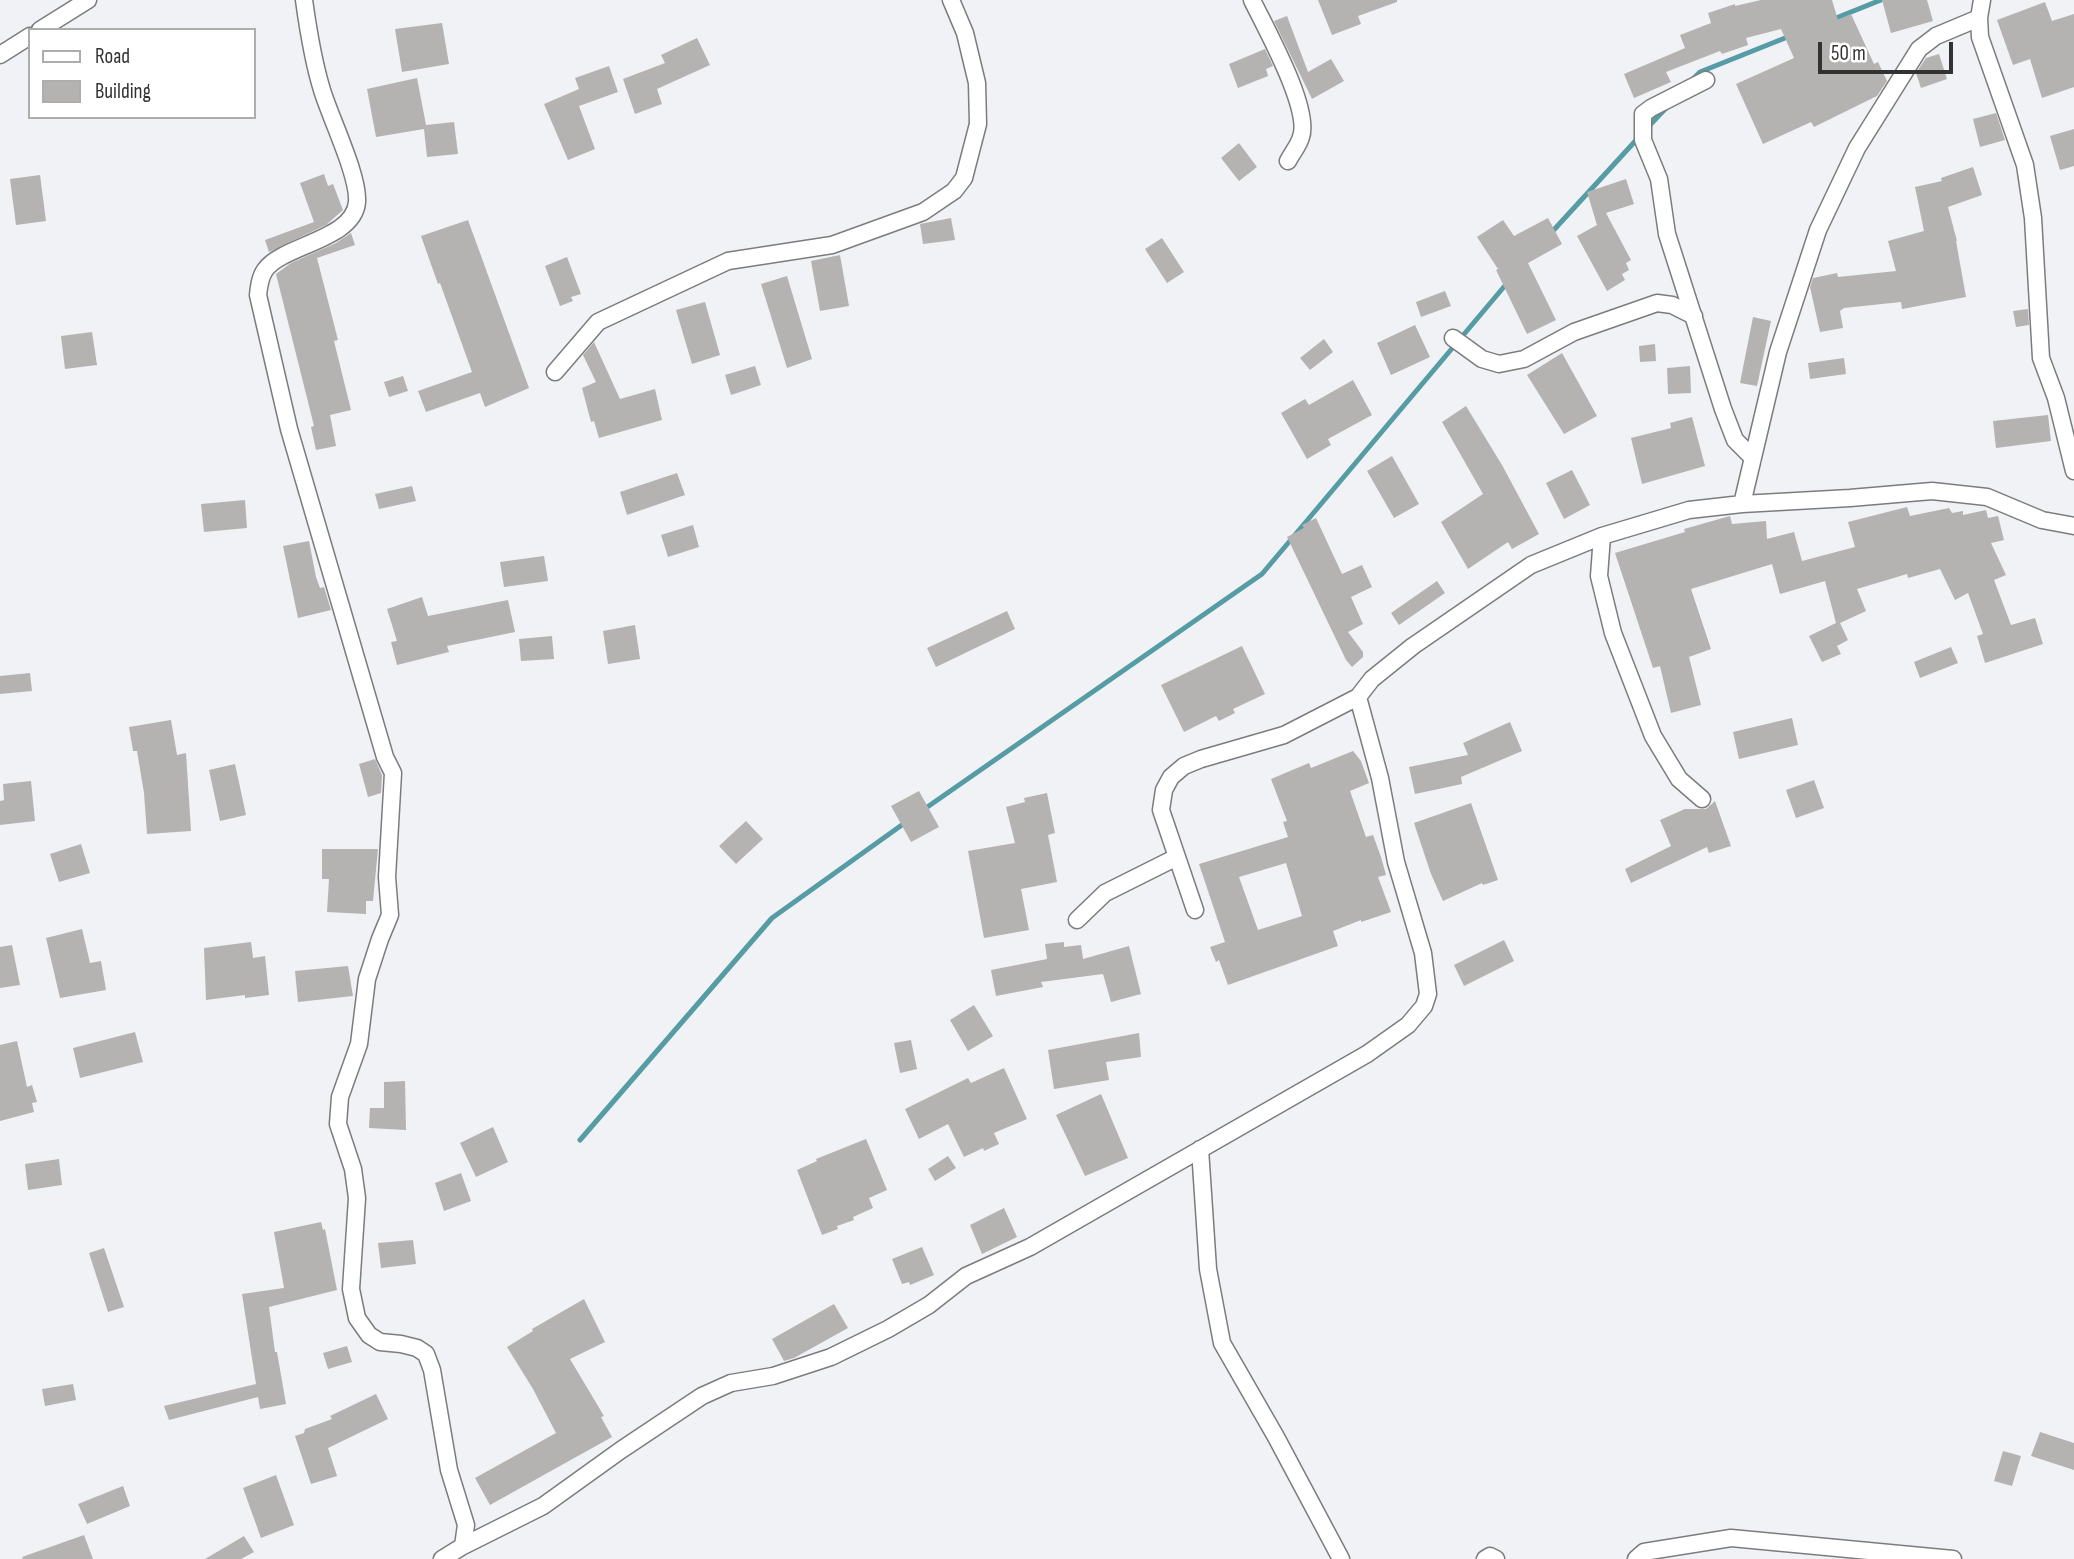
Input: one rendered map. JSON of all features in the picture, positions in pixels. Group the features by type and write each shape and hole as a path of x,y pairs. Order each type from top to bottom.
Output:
{"street":[{"path":"43,28 88,0"},
{"path":"304,0 321,88 356,186 357,205 349,219 326,237 280,257 267,267 260,279 258,295 289,429 330,575 385,757 393,773 388,856 390,915 367,979 359,1044 340,1097 338,1124 353,1169 358,1198 351,1289 357,1318 369,1335 380,1342 401,1344 426,1354 432,1370 449,1470 466,1525 463,1546"},
{"path":"555,372 598,322 728,261 832,244 923,212 954,191 964,178 978,124 977,83 965,33 951,0"},
{"path":"1252,0 1289,79 1303,118 1301,137 1288,160"},
{"path":"1982,0 1980,37 2025,165 2033,218 2041,358 2056,398 2074,471"},
{"path":"1742,504 1778,352 1818,230 1857,148 1892,93 1903,70 1919,49 1936,36 1979,18"},
{"path":"0,55 28,37"},
{"path":"1706,80 1643,114 1643,140 1659,179 1667,234 1723,409 1735,440 1753,458"},
{"path":"1453,338 1482,359 1499,364 1524,359 1574,332 1657,303 1672,305 1694,316"},
{"path":"1195,910 1161,810 1164,790 1171,777 1184,766 1201,759 1284,735 1358,697 1372,679 1413,646 1531,565 1602,536 1689,510 1742,504 1932,491 1987,497 2042,520 2074,526"},
{"path":"1602,536 1599,576 1613,634 1653,736 1679,779 1702,800"},
{"path":"442,1559 543,1506 702,1396 731,1383 773,1376 831,1357 888,1329 929,1305 966,1276 1030,1247 1367,1055 1408,1025 1424,1006 1428,994 1423,953 1396,862 1380,778 1358,697"},
{"path":"1077,920 1105,893 1177,858"},
{"path":"1200,1149 1208,1269 1222,1343 1341,1559"},
{"path":"466,1525 486,1535"},
{"path":"1636,1559 1644,1552 1731,1538 1953,1559"},
{"path":"1485,1559 1490,1556 1496,1559"}],"building":[{"path":"1318,0 1397,2 1358,16 1361,24 1332,35"},
{"path":"1761,0 1832,0 1838,20 1851,14 1874,64 1878,62 1887,81 1877,96 1814,127 1811,122 1763,144 1736,84 1794,58 1781,29 1746,38 1748,45 1722,54 1720,51 1666,72 1671,82 1634,98 1624,74 1685,48 1680,35 1711,23 1708,13 1735,4"},
{"path":"1882,0 1927,0 1933,21 1891,33"},
{"path":"2045,2 2052,21 2074,14 2074,87 2042,98 2030,59 2013,65 1997,20"},
{"path":"1287,16 1308,72 1331,59 1344,81 1312,99 1274,21"},
{"path":"442,23 449,64 402,72 395,29"},
{"path":"697,38 710,65 657,89 662,104 635,114 623,79 665,63 661,55"},
{"path":"1265,49 1273,66 1266,69 1268,76 1238,88 1229,64"},
{"path":"1939,54 1947,79 1921,88 1916,73 1926,58"},
{"path":"609,66 618,92 579,106 595,149 568,160 544,104 579,89 575,78"},
{"path":"417,78 426,125 454,122 458,154 427,157 424,129 376,137 367,89"},
{"path":"1996,113 2005,140 1980,147 1973,119"},
{"path":"2074,129 2074,166 2060,170 2050,136"},
{"path":"1239,143 1257,167 1239,181 1221,158"},
{"path":"1973,167 1982,195 1948,207 1957,241 1966,297 1902,309 1901,302 1844,308 1840,311 1843,328 1820,332 1810,287 1813,278 1837,273 1838,277 1896,271 1888,241 1924,231 1915,187 1942,181 1941,178"},
{"path":"324,174 328,186 333,184 343,210 326,225 269,252 265,240 314,222 300,183"},
{"path":"40,175 46,221 16,225 10,179"},
{"path":"1626,179 1634,204 1606,213 1631,260 1626,263 1629,270 1622,274 1625,280 1607,291 1577,236 1597,225 1587,192"},
{"path":"951,218 955,240 923,244 920,224"},
{"path":"1548,218 1562,244 1528,263 1556,320 1527,334 1496,270 1498,269 1477,237 1503,220 1514,236"},
{"path":"468,220 529,388 485,407 480,393 426,412 418,391 472,372 421,236"},
{"path":"351,233 355,245 317,258 338,340 334,341 351,410 330,415 336,446 316,450 311,427 314,426 276,274 291,263 336,243"},
{"path":"1162,238 1184,272 1167,283 1145,249"},
{"path":"840,255 849,306 820,311 811,261"},
{"path":"567,257 581,294 571,297 573,301 560,306 545,266"},
{"path":"787,276 812,359 787,368 761,284"},
{"path":"1445,291 1451,306 1421,317 1416,302"},
{"path":"705,302 720,355 692,364 676,310"},
{"path":"2028,309 2029,325 2016,327 2013,311"},
{"path":"1753,317 1771,321 1757,386 1740,383"},
{"path":"1415,325 1430,357 1391,375 1377,343"},
{"path":"92,332 97,365 65,369 61,336"},
{"path":"1324,339 1333,352 1310,370 1300,358"},
{"path":"594,342 620,399 655,389 662,420 599,438 594,421 591,422 582,388 596,382 583,355"},
{"path":"1655,344 1656,361 1640,362 1639,346"},
{"path":"1562,353 1597,416 1564,434 1527,375"},
{"path":"1844,358 1846,374 1810,379 1808,363"},
{"path":"755,366 761,385 731,395 725,375"},
{"path":"1690,366 1691,393 1668,394 1667,368"},
{"path":"403,376 408,391 389,397 384,382"},
{"path":"1353,380 1372,415 1328,439 1331,445 1307,459 1281,413 1305,399 1309,405"},
{"path":"1466,406 1539,534 1512,549 1508,542 1468,569 1441,522 1483,494 1442,422"},
{"path":"2048,415 2051,441 1996,448 1993,421"},
{"path":"1692,417 1705,466 1642,484 1631,438 1671,428 1670,423"},
{"path":"1392,456 1419,504 1394,518 1367,471"},
{"path":"1572,470 1590,505 1564,519 1546,483"},
{"path":"677,473 685,495 627,515 620,492"},
{"path":"412,486 416,501 379,509 375,494"},
{"path":"245,500 247,528 204,532 201,504"},
{"path":"1907,507 1910,516 1949,508 1952,513 1963,511 1963,515 1986,510 1988,518 1998,516 2004,540 1991,543 2006,575 1994,580 2011,625 2035,618 2043,644 1985,663 1977,636 1983,634 1968,593 1955,600 1940,569 1908,578 1907,574 1857,589 1866,611 1840,623 1848,640 1837,646 1841,654 1822,662 1809,636 1836,623 1825,581 1780,594 1772,564 1691,589 1711,649 1689,657 1701,705 1671,713 1660,666 1653,668 1615,553 1730,516 1732,524 1766,521 1767,539 1794,532 1802,561 1855,547 1848,522"},
{"path":"1316,518 1342,574 1362,565 1372,587 1351,597 1363,624 1348,632 1363,652 1363,657 1352,667 1346,660 1287,537"},
{"path":"693,525 699,547 668,557 661,535"},
{"path":"309,541 316,577 320,588 324,587 331,610 298,618 283,546"},
{"path":"544,556 548,581 504,587 500,562"},
{"path":"1437,581 1445,593 1399,625 1391,613"},
{"path":"422,597 428,616 508,600 515,632 447,646 449,652 397,665 391,642 397,641 387,609"},
{"path":"1007,611 1015,629 936,667 927,648"},
{"path":"635,625 640,659 608,664 603,631"},
{"path":"552,636 554,659 521,661 519,639"},
{"path":"1242,646 1265,694 1233,709 1235,713 1219,721 1216,716 1184,732 1161,685"},
{"path":"1951,647 1958,663 1920,678 1914,662"},
{"path":"30,673 32,691 0,694 0,676"},
{"path":"1792,718 1798,745 1739,759 1733,732"},
{"path":"171,720 177,755 186,753 191,831 147,834 137,751 133,751 129,727"},
{"path":"1510,722 1522,751 1461,777 1462,784 1415,794 1409,767 1468,755 1463,743"},
{"path":"1353,751 1361,761 1369,783 1350,791 1366,837 1373,835 1381,857 1386,875 1378,877 1391,912 1333,931 1338,946 1228,985 1219,960 1216,962 1210,947 1225,942 1199,864 1288,837 1283,822 1287,821 1271,779 1309,763 1311,768","holes":["1286,863 1302,916 1258,930 1239,877"]},
{"path":"375,759 382,775 381,793 368,797 359,764"},
{"path":"235,764 246,815 220,821 209,770"},
{"path":"1814,780 1824,808 1796,818 1786,790"},
{"path":"31,781 35,821 0,825 0,801 4,800 3,784"},
{"path":"919,791 939,827 911,842 891,806"},
{"path":"1047,793 1055,833 1048,835 1057,882 1021,889 1029,930 984,938 968,851 1015,843 1006,807 1025,802 1024,798"},
{"path":"1715,801 1731,846 1709,853 1707,847 1631,883 1625,869 1671,846 1660,820 1685,809 1706,809"},
{"path":"1471,803 1498,880 1483,885 1482,883 1443,901 1414,823"},
{"path":"746,821 763,839 736,864 719,846"},
{"path":"81,844 90,873 59,882 50,854"},
{"path":"322,849 378,849 373,901 366,901 366,914 327,912 329,879 322,879"},
{"path":"82,929 90,963 101,961 106,990 60,998 46,938"},
{"path":"1504,940 1514,961 1464,986 1454,965"},
{"path":"251,942 253,958 265,956 269,995 206,1000 204,948"},
{"path":"1064,942 1064,947 1081,945 1083,959 1129,946 1141,994 1111,1002 1103,974 1041,982 1043,987 996,996 991,970 1047,959 1045,944"},
{"path":"12,945 20,985 0,988 0,947"},
{"path":"348,966 353,996 298,1002 295,971"},
{"path":"974,1005 993,1036 968,1051 950,1020"},
{"path":"135,1032 143,1062 80,1078 73,1048"},
{"path":"1139,1033 1141,1057 1106,1062 1109,1080 1054,1089 1048,1050"},
{"path":"911,1040 917,1069 900,1073 894,1043"},
{"path":"17,1041 27,1087 32,1085 37,1102 32,1103 34,1112 0,1121 0,1045"},
{"path":"1004,1068 1027,1119 994,1133 999,1144 964,1157 948,1124 919,1139 905,1109 968,1078 971,1083"},
{"path":"405,1081 406,1130 369,1128 370,1108 384,1108 384,1082"},
{"path":"1101,1094 1128,1158 1085,1176 1056,1115"},
{"path":"493,1127 508,1162 476,1177 460,1143"},
{"path":"866,1139 887,1190 869,1198 873,1208 853,1217 854,1220 837,1226 838,1229 822,1235 797,1170 817,1161 816,1159"},
{"path":"948,1156 956,1168 935,1181 928,1169"},
{"path":"59,1159 62,1185 28,1190 25,1164"},
{"path":"461,1173 471,1201 444,1211 435,1183"},
{"path":"1004,1208 1017,1237 982,1254 970,1225"},
{"path":"321,1222 323,1230 325,1229 337,1290 269,1307 286,1404 260,1409 258,1397 169,1420 164,1406 256,1384 242,1294 284,1288 274,1232"},
{"path":"413,1240 416,1264 381,1268 378,1243"},
{"path":"922,1247 934,1275 910,1285 909,1282 902,1284 892,1259"},
{"path":"104,1248 124,1307 108,1312 89,1253"},
{"path":"584,1299 605,1342 570,1359 604,1416 601,1417 612,1437 490,1505 475,1478 556,1433 507,1347"},
{"path":"834,1304 848,1328 784,1361 772,1339"},
{"path":"347,1346 352,1362 328,1369 323,1353"},
{"path":"73,1384 76,1400 45,1406 42,1389"},
{"path":"376,1394 388,1419 328,1448 337,1476 311,1484 295,1436"},
{"path":"2040,1432 2074,1443 2074,1470 2031,1456"},
{"path":"2003,1451 2021,1456 2012,1486 1994,1481"},
{"path":"276,1475 294,1525 261,1538 243,1488"},
{"path":"123,1486 130,1506 87,1524 78,1504"},
{"path":"84,1535 93,1559 22,1557"},
{"path":"244,1536 254,1552 241,1559 205,1559"}],"waterway":[{"path":"1831,20 1881,0"},
{"path":"1691,81 1700,72 1790,36"},
{"path":"1648,127 1668,106"},
{"path":"1551,233 1639,137"},
{"path":"923,810 1262,574 1508,282"},
{"path":"580,1140 772,918 906,822"}]}
